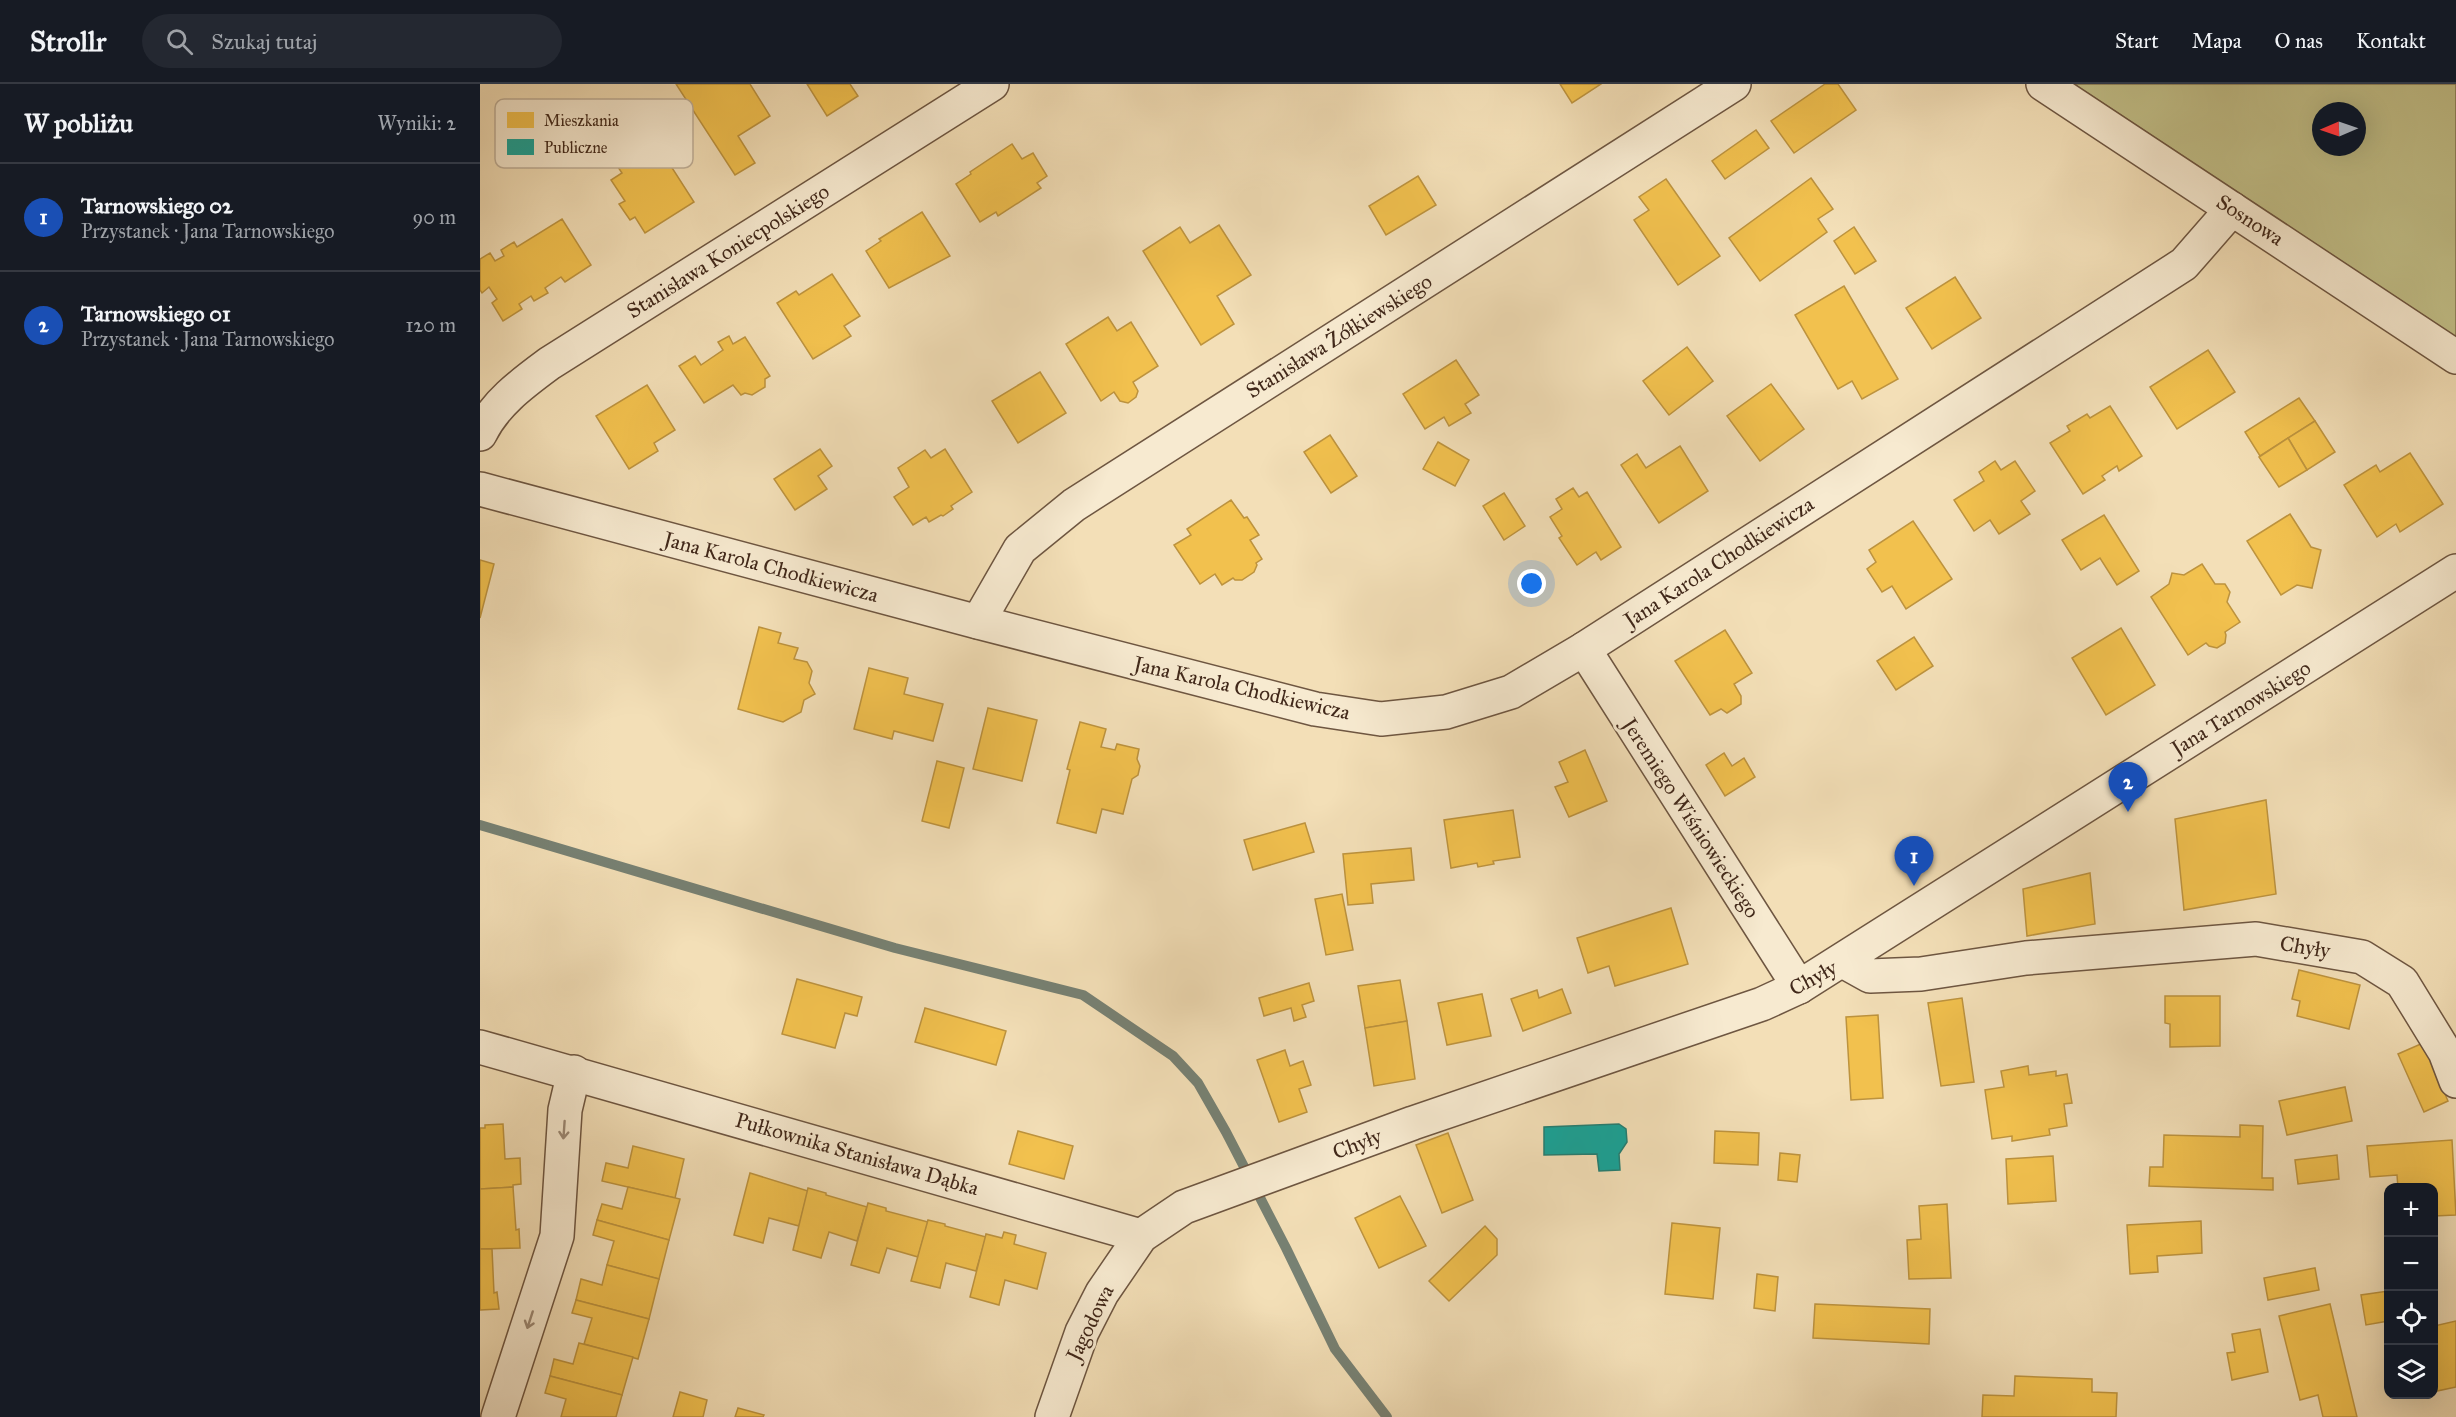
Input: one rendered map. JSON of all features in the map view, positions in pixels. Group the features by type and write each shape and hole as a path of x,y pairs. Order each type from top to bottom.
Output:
{"street":[{"name":"Stanisława Koniecpolskiego","path":"480,434 500,404 550,363 992,84"},
{"name":"Stanisława Żółkiewskiego","path":"978,622 1020,549 1074,505 1734,84"},
{"name":"Sosnowa","path":"2043,84 2456,357"},
{"name":"Jana Karola Chodkiewicza","path":"480,489 1315,709 1381,719 1446,712 1511,692 1584,649 2184,264 2232,209"},
{"name":"Jana Tarnowskiego","path":"1843,961 2456,571"},
{"name":"Jeremiego Wiśniowieckiego","path":"1584,649 1799,987"},
{"name":"Chyły","path":"1141,1236 1184,1207 1413,1123 1762,1004 1799,987 1843,961 1870,976 1921,974 2026,958 2256,939 2362,957 2402,982 2445,1052 2456,1081"},
{"name":"Pułkownika Stanisława Dąbka","path":"480,1047 574,1072 1141,1236"},
{"path":"498,1417 557,1236 565,1110 574,1072"},
{"name":"Jagodowa","path":"1052,1417 1082,1332 1102,1293 1141,1236"}],"shaded area":[{"path":"2074,84 2456,84 2456,337"}],"building: Mieszkania":[{"path":"676,84 750,84 770,116 738,136 755,163 735,175 693,110 693,99 686,99"},
{"path":"807,84 850,84 858,96 827,116"},
{"path":"1560,84 1601,84 1572,103"},
{"path":"1825,84 1838,84 1856,110 1794,153 1771,121"},
{"path":"1756,130 1769,148 1725,179 1712,161"},
{"path":"1012,144 1022,159 1033,153 1047,176 1037,183 1041,188 998,216 996,212 980,222 956,184"},
{"path":"619,168 672,168 694,202 645,233 635,217 630,220 619,204 625,201 611,180 622,173"},
{"path":"1418,176 1436,205 1386,235 1369,206"},
{"path":"1811,178 1833,209 1818,219 1827,232 1760,281 1729,238"},
{"path":"1666,179 1720,256 1678,285 1634,220 1649,210 1639,197"},
{"path":"922,212 950,256 889,288 866,251 881,241 879,239"},
{"path":"562,219 591,265 565,282 561,277 545,288 548,293 534,301 531,296 519,304 522,309 503,321 492,303 497,299 489,287 482,293 480,290 480,259 490,253 495,261 504,256 501,250 514,242 517,247"},
{"path":"1219,225 1251,275 1217,296 1234,324 1201,345 1143,251 1180,227 1190,243"},
{"path":"1854,227 1876,261 1855,274 1834,241"},
{"path":"832,274 860,316 844,326 851,336 813,359 777,303 796,291 799,295"},
{"path":"1955,277 1981,318 1932,349 1906,308"},
{"path":"1844,286 1898,379 1862,399 1852,381 1838,389 1795,315"},
{"path":"1108,317 1117,331 1131,322 1158,366 1133,382 1138,391 1136,397 1128,403 1120,401 1114,392 1101,401 1066,344"},
{"path":"729,336 733,344 745,337 770,376 765,379 765,387 752,395 745,393 741,395 733,385 704,403 679,366 695,356 701,365 723,350 718,342"},
{"path":"1687,347 1713,381 1669,415 1643,381"},
{"path":"2208,350 2235,392 2177,429 2150,387"},
{"path":"1456,360 1479,395 1465,404 1471,413 1449,426 1444,417 1425,429 1403,394"},
{"path":"1040,372 1066,413 1018,443 992,401"},
{"path":"1771,384 1804,429 1760,461 1727,416"},
{"path":"647,385 675,430 654,443 658,451 629,469 596,416"},
{"path":"2299,398 2315,421 2260,456 2245,432"},
{"path":"2110,406 2142,456 2119,471 2117,466 2102,476 2105,480 2083,494 2050,443 2070,431 2067,426 2087,414 2090,418"},
{"path":"2315,421 2335,452 2307,470 2288,438"},
{"path":"1330,435 1357,476 1331,493 1304,452"},
{"path":"2288,438 2307,470 2279,487 2259,457"},
{"path":"1438,442 1469,460 1455,486 1423,469"},
{"path":"1680,446 1708,491 1659,523 1621,465 1637,454 1646,468"},
{"path":"820,449 832,466 818,476 827,489 795,510 774,479"},
{"path":"945,449 972,492 951,506 953,509 943,516 929,522 926,517 913,525 894,497 909,487 898,468 925,450 931,458"},
{"path":"2410,453 2443,504 2400,532 2396,524 2377,537 2344,485 2376,465 2380,472"},
{"path":"1995,461 2001,470 2015,461 2035,491 2021,501 2030,514 1999,534 1990,520 1974,531 1954,500 1984,481 1979,472"},
{"path":"1573,488 1579,497 1587,492 1621,547 1601,560 1596,552 1577,565 1559,538 1562,536 1550,517 1562,509 1556,499"},
{"path":"1504,493 1525,526 1504,540 1483,506"},
{"path":"1231,500 1244,518 1247,517 1259,535 1250,540 1262,559 1256,563 1254,572 1242,580 1233,578 1222,585 1215,574 1200,584 1174,545 1191,535 1187,529"},
{"path":"2290,514 2311,547 2321,550 2312,588 2297,585 2281,595 2247,541"},
{"path":"2104,515 2139,571 2117,585 2100,558 2081,570 2062,540"},
{"path":"1913,521 1952,579 1906,609 1892,586 1882,592 1867,569 1876,562 1869,550"},
{"path":"480,560 494,564 480,618"},
{"path":"2202,564 2215,584 2225,584 2230,592 2227,602 2240,622 2225,632 2225,643 2217,648 2206,643 2188,655 2151,597 2169,584 2172,573 2184,575"},
{"path":"759,627 781,633 778,643 798,648 794,659 807,662 812,671 809,683 815,694 804,700 801,712 783,722 738,709"},
{"path":"2121,628 2155,685 2106,715 2072,658"},
{"path":"1725,630 1752,673 1734,684 1741,696 1741,704 1727,713 1721,709 1710,715 1675,661"},
{"path":"1914,637 1933,666 1896,690 1877,661"},
{"path":"869,668 908,678 904,694 943,704 933,741 894,731 892,739 854,729"},
{"path":"988,708 1037,720 1022,781 973,769"},
{"path":"1080,722 1106,729 1101,747 1115,750 1117,744 1139,749 1138,775 1132,779 1123,814 1102,809 1096,833 1057,823 1070,770 1067,769"},
{"path":"1585,750 1607,801 1569,817 1555,787 1568,782 1559,762"},
{"path":"1724,753 1732,766 1744,758 1755,777 1725,796 1706,765"},
{"path":"937,761 964,768 949,828 922,821"},
{"path":"2266,800 2276,894 2184,910 2175,819"},
{"path":"1513,810 1520,857 1493,861 1494,864 1478,867 1477,863 1451,868 1444,820"},
{"path":"1305,823 1314,852 1253,870 1244,840"},
{"path":"1411,848 1414,880 1371,884 1373,903 1348,905 1343,854"},
{"path":"2090,873 2095,924 2027,936 2023,889"},
{"path":"1342,894 1353,950 1326,955 1315,899"},
{"path":"1671,908 1688,964 1615,986 1609,966 1588,973 1577,938"},
{"path":"2299,970 2360,985 2349,1029 2297,1016 2300,1001 2292,999"},
{"path":"797,979 862,997 857,1016 845,1013 835,1048 782,1034"},
{"path":"1400,980 1407,1021 1365,1028 1358,986"},
{"path":"1309,983 1314,1001 1302,1005 1306,1017 1294,1021 1291,1008 1264,1016 1259,998"},
{"path":"1562,989 1571,1013 1523,1031 1511,999 1537,990 1539,998"},
{"path":"1482,994 1491,1036 1447,1045 1438,1003"},
{"path":"2165,996 2220,996 2220,1046 2170,1047 2170,1024 2165,1023"},
{"path":"1962,998 1974,1082 1941,1086 1928,1003"},
{"path":"925,1008 1006,1031 996,1065 915,1042"},
{"path":"1878,1015 1883,1098 1851,1100 1846,1017"},
{"path":"1407,1021 1415,1079 1374,1086 1365,1028"},
{"path":"2423,1043 2448,1101 2424,1112 2398,1054"},
{"path":"1285,1050 1290,1066 1303,1061 1311,1085 1299,1089 1307,1112 1279,1122 1257,1060"},
{"path":"2028,1066 2029,1075 2056,1071 2056,1076 2067,1074 2072,1103 2064,1104 2067,1126 2049,1129 2050,1135 2012,1141 2012,1136 1992,1139 1985,1090 2004,1087 2001,1071"},
{"path":"2345,1087 2352,1121 2287,1135 2279,1101"},
{"path":"503,1124 505,1159 520,1158 521,1184 513,1185 513,1187 480,1189 480,1128 485,1128 485,1125"},
{"path":"2240,1125 2263,1126 2262,1178 2273,1178 2273,1190 2149,1186 2150,1167 2163,1167 2164,1135 2240,1137"},
{"path":"1018,1131 1073,1146 1064,1179 1009,1164"},
{"path":"1715,1131 1759,1133 1758,1165 1714,1163"},
{"path":"1448,1133 1473,1200 1442,1213 1416,1145"},
{"path":"2452,1140 2456,1215 2438,1216 2438,1183 2398,1183 2397,1175 2370,1177 2367,1146"},
{"path":"633,1146 684,1159 675,1198 602,1181 606,1163 628,1168"},
{"path":"1780,1153 1800,1155 1797,1182 1778,1180"},
{"path":"2337,1155 2339,1179 2298,1184 2295,1160"},
{"path":"2053,1156 2056,1201 2008,1204 2006,1159"},
{"path":"750,1173 808,1191 799,1226 769,1218 763,1243 734,1235"},
{"path":"513,1187 516,1230 519,1229 520,1248 480,1249 480,1189"},
{"path":"628,1187 680,1199 669,1240 597,1220 602,1204 622,1209"},
{"path":"808,1188 867,1207 857,1241 829,1232 821,1258 793,1250"},
{"path":"1400,1196 1426,1246 1379,1268 1355,1218"},
{"path":"868,1203 886,1208 886,1211 928,1222 918,1257 887,1248 879,1273 851,1265"},
{"path":"1947,1204 1951,1278 1909,1279 1907,1240 1921,1239 1919,1206"},
{"path":"597,1220 669,1240 659,1279 607,1265 614,1241 593,1235"},
{"path":"928,1220 986,1237 976,1271 946,1263 940,1288 911,1281"},
{"path":"2201,1221 2202,1253 2157,1256 2158,1272 2130,1274 2127,1225"},
{"path":"1672,1223 1720,1228 1713,1299 1665,1294"},
{"path":"1485,1226 1497,1239 1497,1255 1449,1301 1429,1281"},
{"path":"1004,1232 1016,1235 1014,1244 1046,1253 1037,1289 1005,1280 999,1305 970,1297 986,1234 1002,1238"},
{"path":"480,1249 492,1249 494,1293 497,1292 499,1309 480,1310"},
{"path":"607,1265 659,1279 649,1319 576,1300 581,1279 602,1285"},
{"path":"2315,1268 2319,1290 2268,1300 2264,1278"},
{"path":"1757,1274 1778,1277 1775,1311 1754,1308"},
{"path":"2384,1292 2384,1322 2366,1325 2361,1295"},
{"path":"576,1300 649,1319 638,1359 584,1344 592,1318 572,1313"},
{"path":"1815,1304 1930,1309 1929,1344 1813,1338"},
{"path":"2330,1304 2357,1417 2323,1417 2318,1395 2300,1400 2279,1316"},
{"path":"2456,1321 2456,1387 2438,1391 2438,1345 2438,1325"},
{"path":"2260,1329 2268,1372 2232,1380 2227,1353 2235,1352 2232,1334"},
{"path":"579,1343 633,1357 622,1395 550,1376 554,1359 573,1364"},
{"path":"550,1376 622,1395 616,1417 561,1417 566,1399 545,1393"},
{"path":"2015,1376 2092,1379 2092,1392 2117,1393 2116,1417 1982,1417 1983,1395 2014,1396"},
{"path":"680,1392 707,1400 703,1417 673,1417"},
{"path":"738,1408 764,1415 763,1417 735,1417"}],"building: Publiczne":[{"path":"1619,1124 1626,1129 1627,1142 1619,1154 1620,1170 1599,1171 1597,1154 1544,1155 1544,1127"}],"waterway":[{"path":"480,825 895,948 1083,995 1173,1056 1198,1083 1286,1248 1335,1349 1387,1417"}],"place":[{"name":"Tarnowskiego 01","path":"2128,812"},
{"name":"Tarnowskiego 02","path":"1914,886"}]}
